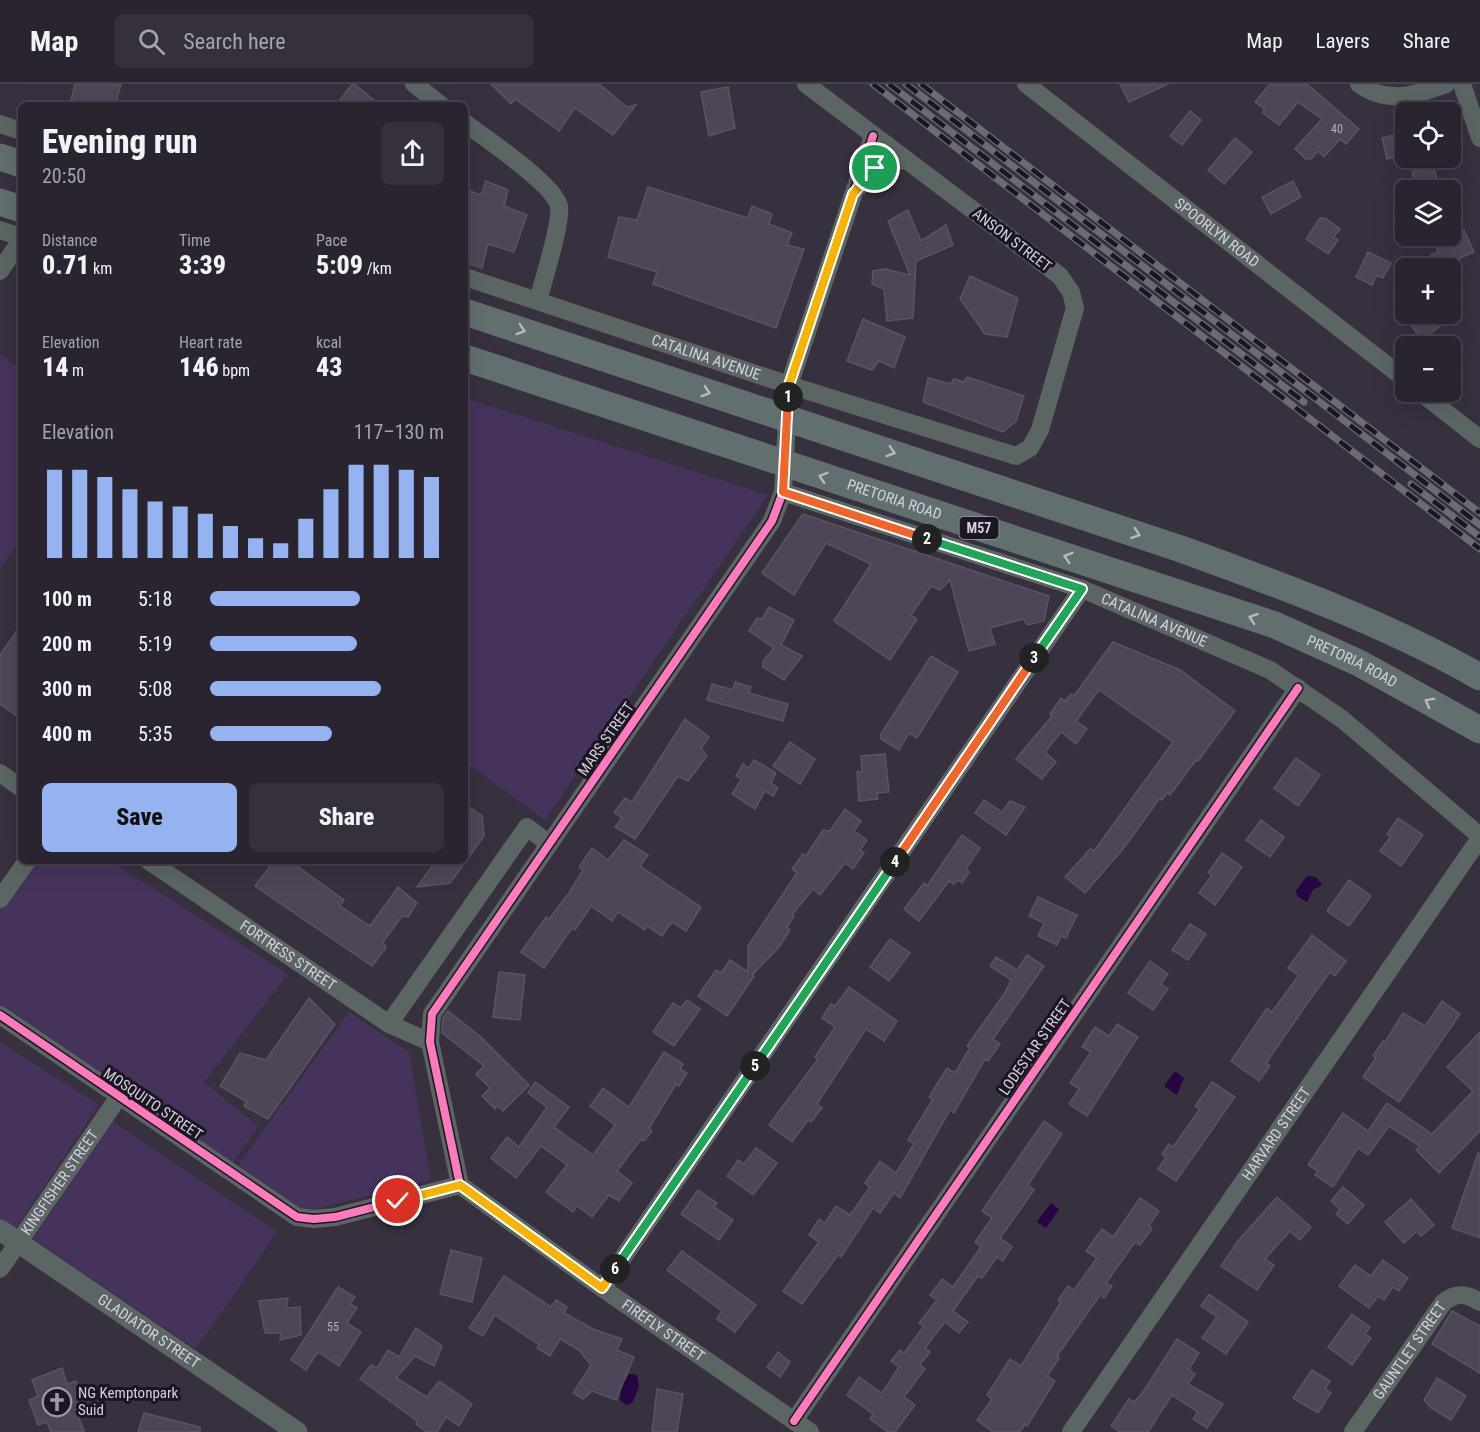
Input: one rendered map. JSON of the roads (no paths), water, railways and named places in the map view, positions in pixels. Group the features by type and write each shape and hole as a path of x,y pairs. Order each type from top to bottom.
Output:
{"main road":[{"path":"0,158 18,163"},
{"path":"0,202 18,208"},
{"path":"468,313 1012,492 1297,591 1384,628 1480,677"},
{"name":"PRETORIA ROAD","path":"468,359 1275,625 1359,663 1480,730"}],"street":[{"path":"414,84 437,102"},
{"name":"ANSON STREET","path":"806,84 1060,276 1071,291 1075,308 1040,430 1030,448 1016,456"},
{"name":"SPOORLYN ROAD","path":"1026,84 1395,371"},
{"path":"1359,84 1376,94 1395,98 1418,94 1446,84"},
{"path":"1462,84 1480,138"},
{"path":"0,124 18,130"},
{"path":"468,125 540,181 556,198 559,213 538,301"},
{"name":"MARS STREET","path":"460,1185 430,1042 429,1026 436,1005 772,521 783,492 789,385 873,136"},
{"path":"853,194 875,168 882,164 905,160"},
{"path":"0,230 18,238"},
{"path":"0,271 18,244"},
{"name":"CATALINA AVENUE","path":"468,278 789,385 1016,456"},
{"path":"1433,402 1480,439"},
{"name":"CATALINA AVENUE","path":"783,492 1082,589 1244,658 1298,688 1342,719 1480,837"},
{"path":"602,1288 1082,589"},
{"name":"LODESTAR STREET","path":"794,1421 1298,688"},
{"path":"0,773 18,786"},
{"path":"389,1024 527,827 549,844"},
{"name":"HARVARD STREET","path":"1071,1432 1480,837"},
{"path":"0,899 25,864"},
{"name":"FORTRESS STREET","path":"153,864 389,1024 430,1042"},
{"name":"MOSQUITO STREET","path":"0,1015 118,1098 291,1214 305,1219 326,1218 460,1185"},
{"name":"KINGFISHER STREET","path":"0,1269 118,1098"},
{"name":"FIREFLY STREET","path":"460,1185 602,1288 810,1432"},
{"name":"GLADIATOR STREET","path":"0,1230 290,1430"},
{"name":"GAUNTLET STREET","path":"1353,1432 1443,1303 1450,1296 1460,1294 1480,1302"}],"railway":[{"path":"873,84 1480,549"},
{"path":"889,84 1304,402"},
{"path":"906,84 1480,525"},
{"path":"921,84 1480,513"},
{"path":"1411,484 1480,537"}],"place":[{"name":"NG Kemptonpark Suid","path":"57,1402"}]}
